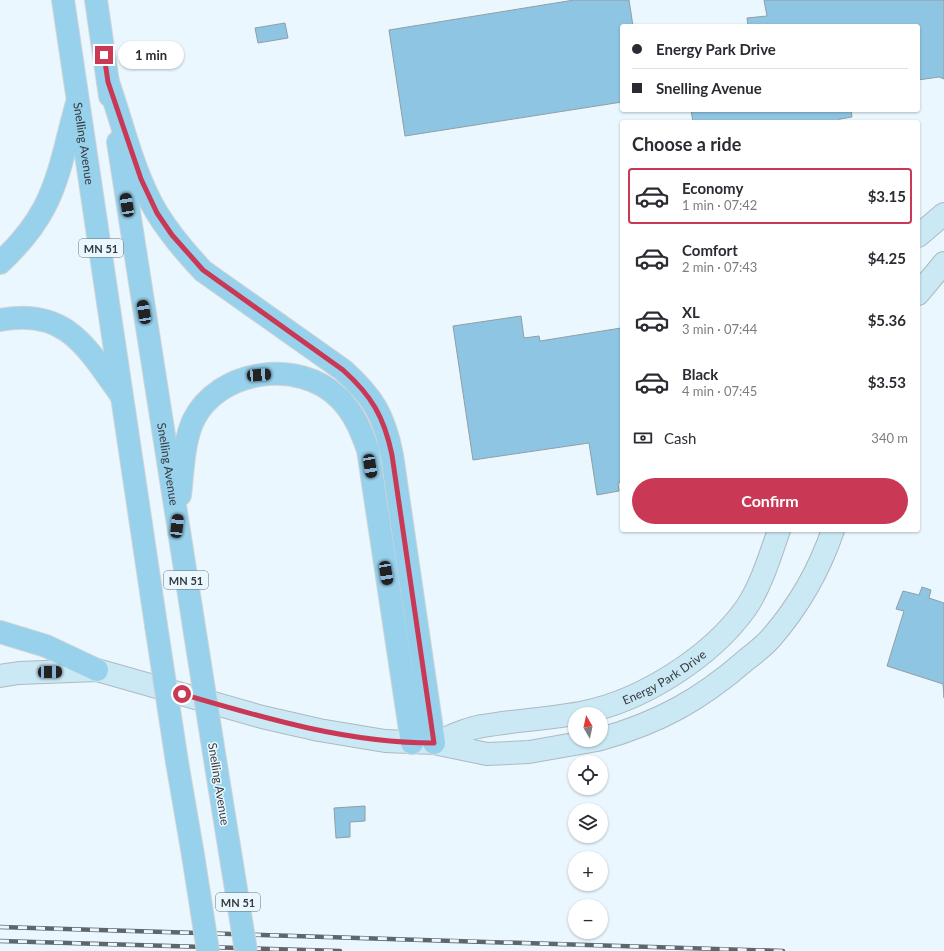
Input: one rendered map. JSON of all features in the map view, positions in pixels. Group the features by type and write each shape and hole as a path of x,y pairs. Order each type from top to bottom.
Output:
{"main road":[{"name":"Snelling Avenue","path":"63,0 124,400 156,625 208,951"},
{"name":"Snelling Avenue","path":"96,0 177,526 246,951"},
{"path":"108,82 147,193 157,213 187,254 203,270 343,370 362,387 377,407 387,431 392,455 434,743"},
{"path":"0,263 27,235 44,208 55,182 78,96"},
{"path":"0,320 18,317 38,318 59,326 77,337 90,351 124,400"},
{"path":"177,526 185,448 194,420 216,393 237,381 259,375 277,374 299,376 321,384 338,397 351,411 361,429 368,450 412,743"},
{"path":"0,632 46,646 97,670"}],"street":[{"path":"920,234 944,214"},
{"path":"920,292 944,263"},
{"name":"Energy Park Drive","path":"434,743 482,726 548,719 587,712 636,695 683,668 719,639 746,608 762,576 778,532"},
{"path":"608,737 634,730 685,706 728,676 771,638 804,594 832,532"},
{"name":"Energy Park Drive","path":"0,676 19,673 97,670 262,717 364,738 412,743 434,743 487,754 529,752 568,745"}],"building":[{"path":"574,0 629,0 633,24 620,24 620,102 405,136 389,30"},
{"path":"764,0 944,0 944,79 939,77 920,80 920,24 748,24 747,18 767,16"},
{"path":"285,23 288,38 258,43 255,28"},
{"path":"691,112 851,112 852,117 839,120 693,120"},
{"path":"521,316 524,338 539,336 540,341 620,328 619,491 597,495 589,443 473,460 453,326"},
{"path":"922,587 931,590 929,598 944,603 944,698 943,684 887,666 904,611 896,609 903,591 919,595"},
{"path":"365,806 365,821 350,822 350,837 336,838 334,808"}],"railway":[{"path":"0,927 783,951"},
{"path":"0,941 340,951"}],"route":[{"path":"104,55 108,82 141,179 157,213 172,235 187,254 203,270 343,370 362,387 377,407 387,431 392,455 434,743 412,743 364,738 319,730 262,717 182,694"}]}
